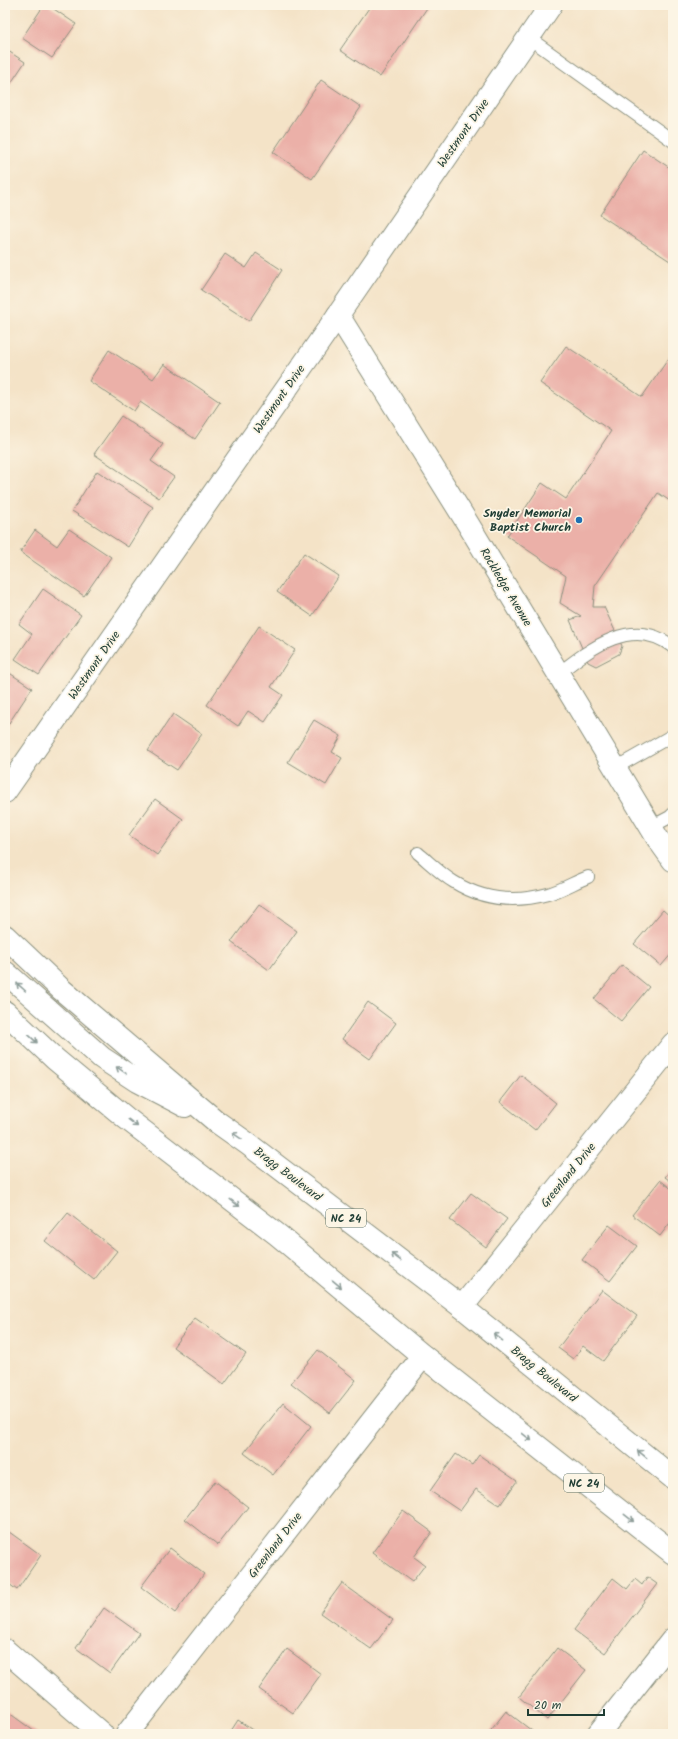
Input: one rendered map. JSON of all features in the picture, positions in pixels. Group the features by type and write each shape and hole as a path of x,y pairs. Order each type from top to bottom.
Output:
{"street":[{"name":"Westmont Drive","path":"5,792 338,315 551,5"},
{"name":"Rockledge Avenue","path":"338,315 468,524 670,858 673,860"},
{"name":"Bragg Boulevard","path":"5,936 62,990 216,1122 248,1144 462,1307 673,1478"},
{"path":"5,972 102,1058 137,1082 216,1122"},
{"name":"NC 24","path":"5,1012 61,1064 126,1118 278,1235 423,1356 673,1553"},
{"name":"Greenland Drive","path":"462,1307 673,1044"},
{"name":"Greenland Drive","path":"127,1734 423,1356"},
{"path":"598,1734 673,1639"},
{"path":"5,1650 102,1734"}],"lane":[{"path":"529,38 673,141"},
{"path":"558,674 584,654 610,640 627,634 646,634 664,640 673,647"},
{"path":"615,768 673,735"},
{"path":"651,827 673,814"},
{"path":"418,853 452,881 472,892 497,899 524,899 550,894 588,877"}],"building":[{"path":"44,5 48,5 76,24 52,58 22,38"},
{"path":"371,5 429,5 380,77 340,50"},
{"path":"5,49 25,62 5,92"},
{"path":"321,80 361,107 312,179 273,152"},
{"path":"643,150 673,170 673,263 600,215"},
{"path":"256,253 282,270 249,321 201,290 225,254 246,268"},
{"name":"Snyder Memorial Baptist Church","path":"566,346 642,397 673,352 673,503 658,493 595,586 593,607 604,607 622,646 619,654 596,666 588,662 570,620 581,616 560,603 566,576 507,536 542,483 566,499 611,431 540,383"},
{"path":"109,350 153,379 164,364 220,402 195,439 140,402 134,411 89,381"},
{"path":"121,416 163,444 151,461 174,477 159,498 94,454"},
{"path":"97,471 153,507 128,547 72,511"},
{"path":"69,529 111,557 84,596 20,552 35,530 57,546"},
{"path":"304,553 339,576 312,616 277,592"},
{"path":"43,589 81,615 39,675 15,659 32,634 19,624"},
{"path":"259,626 295,650 271,687 283,695 265,722 248,711 238,726 207,705"},
{"path":"5,670 32,688 7,726 5,725"},
{"path":"173,714 202,734 177,770 148,751"},
{"path":"314,720 341,736 332,752 342,758 326,785 288,762"},
{"path":"155,799 183,819 157,855 129,835"},
{"path":"259,904 297,931 269,970 231,942"},
{"path":"663,910 673,919 673,952 661,966 634,944"},
{"path":"622,965 649,987 621,1021 594,999"},
{"path":"368,1002 396,1023 370,1059 342,1039"},
{"path":"521,1075 556,1103 535,1130 500,1102"},
{"path":"673,1167 673,1183 665,1177"},
{"path":"660,1180 673,1190 673,1219 660,1236 632,1215"},
{"path":"471,1193 507,1219 486,1247 450,1220"},
{"path":"68,1213 117,1251 94,1280 45,1241"},
{"path":"609,1225 637,1246 610,1281 582,1260"},
{"path":"602,1290 637,1316 603,1361 583,1346 573,1359 558,1348"},
{"path":"195,1318 246,1354 224,1384 173,1347"},
{"path":"318,1350 356,1380 330,1413 291,1383"},
{"path":"283,1403 311,1426 273,1475 244,1453"},
{"path":"456,1454 472,1465 479,1455 517,1481 500,1505 476,1489 460,1511 430,1491"},
{"path":"215,1481 248,1507 218,1545 185,1519"},
{"path":"403,1511 432,1532 414,1557 425,1565 412,1582 372,1553"},
{"path":"5,1529 41,1555 17,1590 5,1581"},
{"path":"170,1548 204,1574 175,1613 141,1587"},
{"path":"647,1577 657,1584 605,1653 574,1630 613,1578 627,1589 635,1579 642,1585"},
{"path":"342,1583 393,1620 371,1649 320,1613"},
{"path":"104,1608 139,1633 110,1673 76,1648"},
{"path":"557,1648 586,1670 547,1720 519,1697"},
{"path":"287,1649 321,1674 293,1713 259,1689"},
{"path":"5,1710 38,1734 5,1734"},
{"path":"506,1711 536,1734 488,1734"},
{"path":"238,1720 258,1734 229,1734"}],"place":[{"name":"Snyder Memorial Baptist Church","path":"579,520"}]}
